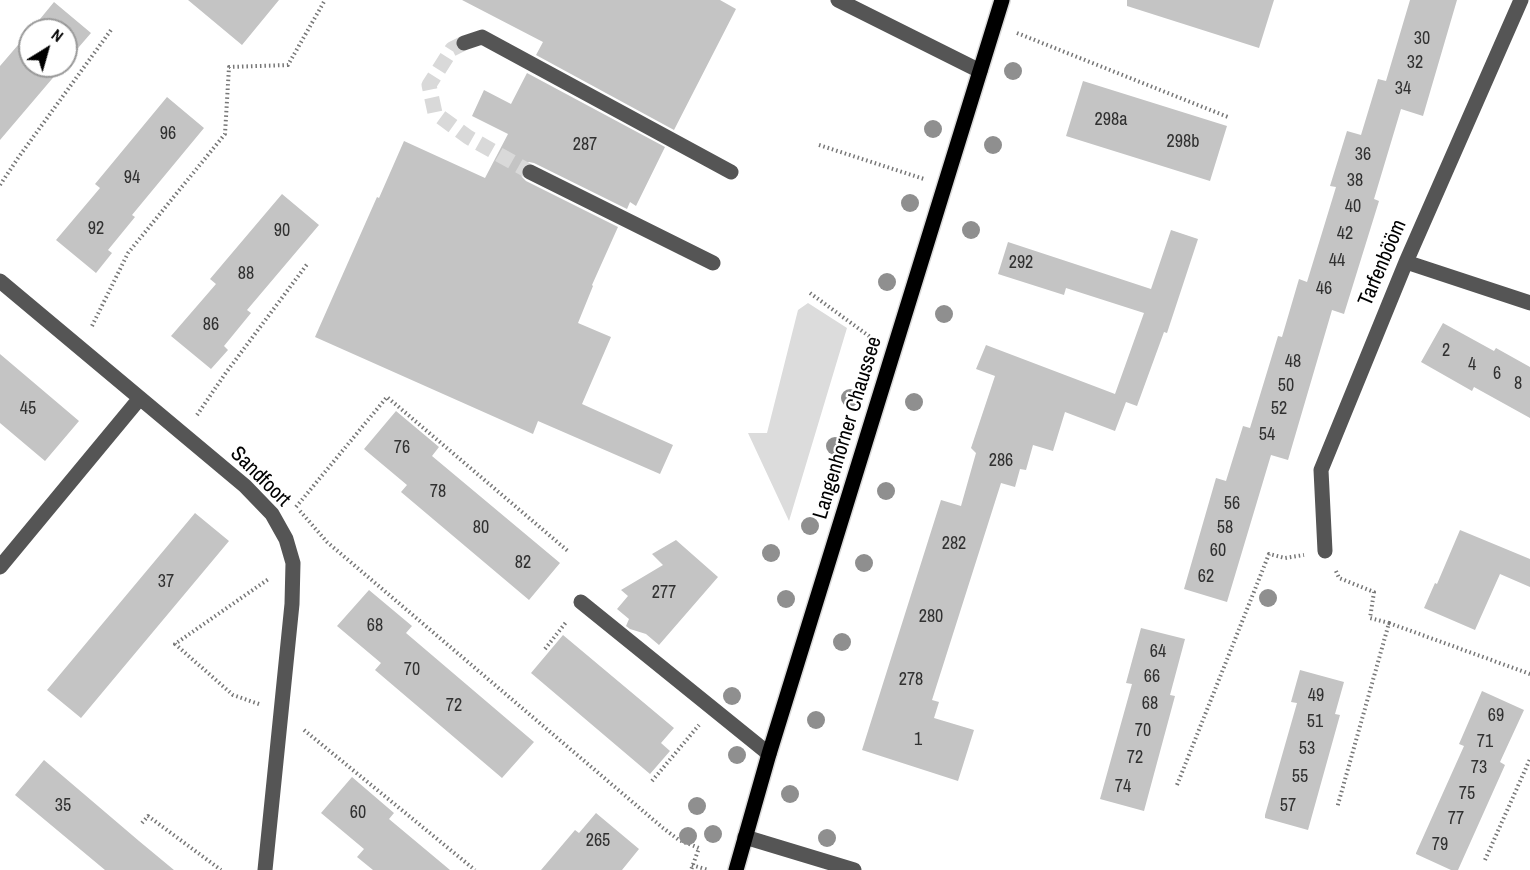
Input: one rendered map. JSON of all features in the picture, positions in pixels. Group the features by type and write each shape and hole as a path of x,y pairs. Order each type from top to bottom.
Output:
{"main road":[{"name":"Langenhorner Chaussee","path":"736,870 769,754 1002,0"}],"street":[{"path":"838,0 980,71"},
{"name":"Tarfenbööm","path":"1325,551 1321,470 1406,262 1521,0"},
{"path":"464,43 482,37 731,172"},
{"path":"530,172 713,262"},
{"path":"1406,262 1530,303"},
{"name":"Sandfoort","path":"0,281 245,486 272,514 286,539 293,563 292,604 265,870"},
{"path":"0,567 140,398"},
{"path":"581,602 769,754"},
{"path":"745,837 854,870"}],"path":[{"path":"81,348 128,253 225,134 229,67 288,64 325,0"},
{"path":"995,24 1228,117"},
{"path":"0,185 111,30"},
{"path":"819,145 944,186"},
{"path":"184,435 225,374 308,263"},
{"path":"810,293 893,353"},
{"path":"296,507 387,397 569,552"},
{"path":"288,500 327,542 663,828 679,840 699,848 692,868 708,870"},
{"path":"1177,785 1269,554 1285,558 1325,551 1340,578 1374,592 1370,618 1530,674"},
{"path":"293,563 175,644 233,695 282,712 475,870"},
{"path":"1337,808 1389,623"},
{"path":"652,781 701,722"},
{"path":"1485,860 1530,759"},
{"path":"142,823 148,816 221,870"}],"shaded area":[{"path":"808,303 847,328 789,521 748,433 767,433 798,310"}],"building":[{"path":"188,0 279,0 242,45"},
{"path":"462,0 720,0 736,9 674,130 536,55 543,42"},
{"path":"1127,0 1274,0 1259,48 1127,6"},
{"path":"1410,0 1457,0 1423,116 1401,109 1374,199 1379,201 1344,314 1332,310 1288,460 1271,455 1227,602 1184,589 1216,478 1226,481 1243,426 1250,428 1278,336 1282,337 1299,279 1307,282 1336,187 1330,186 1347,131 1361,135 1378,79 1386,81"},
{"path":"54,2 73,18 41,18"},
{"path":"78,22 91,33 78,48"},
{"path":"18,45 18,78 53,78 0,140 0,66"},
{"path":"527,73 665,147 636,206 630,202 627,209 534,163 524,164 520,172 526,181 618,227 578,323 611,337 582,404 673,445 660,474 538,421 533,434 315,337 404,141 485,178 508,134 472,116 484,90 511,104"},
{"path":"1083,81 1227,126 1210,181 1066,136"},
{"path":"167,97 204,128 132,215 135,217 108,250 112,253 96,273 56,240 100,188 95,184"},
{"path":"282,194 319,225 247,310 251,313 224,346 228,350 211,369 171,336 216,284 210,279"},
{"path":"1171,230 1198,239 1167,333 1164,332 1137,406 1126,402 1115,431 1065,412 1053,451 1033,445 1026,470 1020,469 1015,487 1001,483 932,700 939,702 934,718 974,730 958,781 862,750 941,500 961,506 976,453 971,448 995,376 976,369 986,345 1115,394 1144,313 1066,288 1064,295 998,274 1008,242 1151,289"},
{"path":"1443,323 1494,351 1496,348 1530,367 1530,418 1474,387 1472,391 1421,362"},
{"path":"0,354 79,421 45,461 0,423"},
{"path":"396,411 439,447 432,456 560,563 529,600 401,492 407,485 364,449"},
{"path":"195,513 229,541 81,718 47,690"},
{"path":"1460,530 1530,559 1530,587 1500,574 1475,630 1424,608"},
{"path":"676,540 718,577 659,645 646,634 626,626 629,619 617,609 628,596 621,590 663,565 652,554"},
{"path":"369,590 412,626 406,633 534,742 502,778 375,670 381,663 337,626"},
{"path":"1141,628 1185,639 1170,695 1175,696 1144,811 1100,799 1132,684 1126,683"},
{"path":"563,635 674,728 661,743 670,751 650,774 531,673"},
{"path":"1300,670 1344,682 1335,714 1340,715 1308,830 1265,818 1297,703 1291,702"},
{"path":"1482,691 1524,710 1500,762 1505,765 1458,870 1451,870 1416,853 1464,746 1459,744"},
{"path":"44,760 174,870 105,870 15,795"},
{"path":"352,777 394,813 389,819 450,870 373,870 357,857 364,849 321,813"},
{"path":"596,813 639,849 622,870 541,870 575,830 579,833"}],"tunnel":[{"path":"464,43 452,49 429,85 435,113 468,137 530,172"}]}
